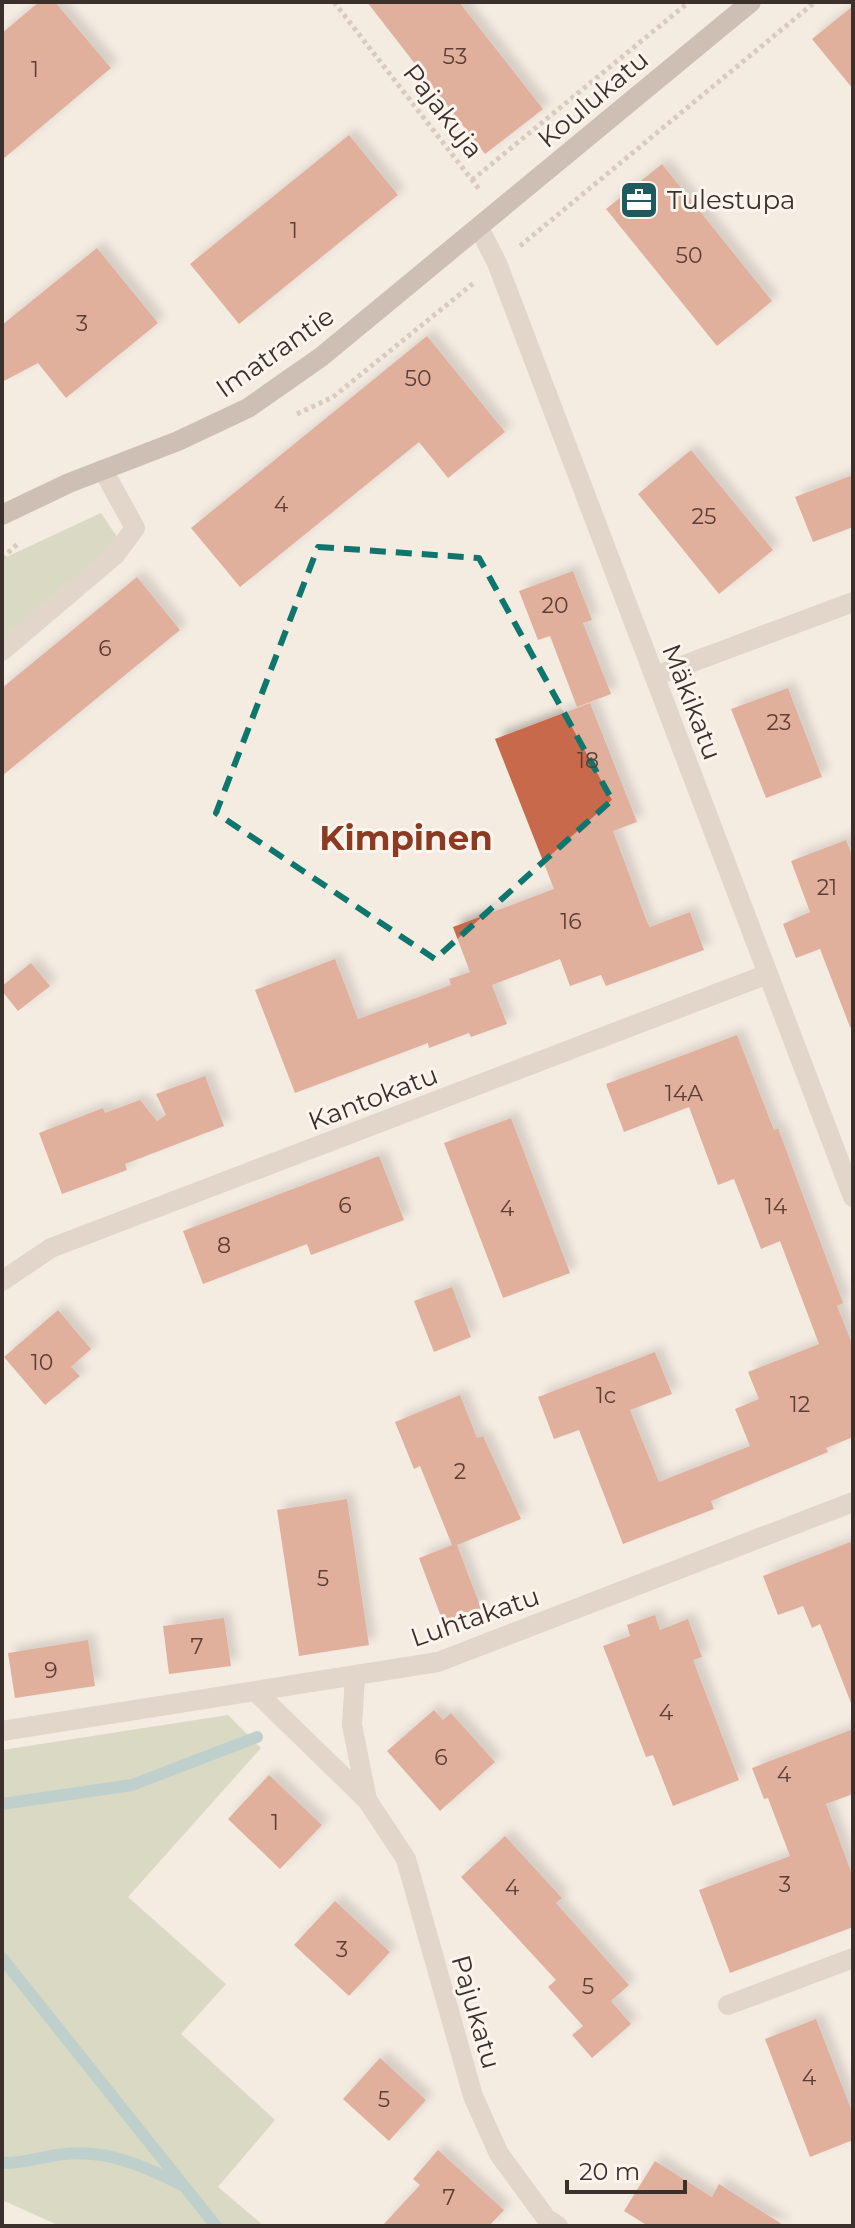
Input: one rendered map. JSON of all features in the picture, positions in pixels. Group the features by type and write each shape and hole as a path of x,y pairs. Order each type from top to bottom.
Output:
{"street":[{"name":"Koulukatu","path":"474,232 751,2"},
{"name":"Mäkikatu","path":"474,232 497,263 853,1197"},
{"name":"Imatrantie","path":"2,515 248,408 321,357 474,232"},
{"path":"2,651 115,555 135,528 103,470"},
{"path":"655,676 853,602"},
{"name":"Kantokatu","path":"2,1281 51,1248 768,974"},
{"name":"Luhtakatu","path":"2,1731 438,1662 853,1502"},
{"name":"Pajukatu","path":"355,1676 352,1725 367,1800"},
{"name":"Pajukatu","path":"256,1692 367,1800 406,1859 473,2096 499,2154 546,2218 558,2226"},
{"path":"728,2005 853,1958"}],"path":[{"name":"Pajakuja","path":"334,2 523,243"},
{"path":"472,180 689,2"},
{"path":"333,397 815,2"}],"highlighted area":[{"path":"318,547 479,558 612,800 435,959 216,813"}],"green space":[{"path":"101,513 117,537 98,560 2,638 2,559"},
{"path":"228,1715 261,1748 128,1897 226,1984 181,2034 275,2120 218,2187 264,2226 60,2226 2,2200 2,1750"}],"building":[{"path":"39,2 55,2 111,68 2,160 2,33"},
{"path":"367,2 459,2 543,109 485,154"},
{"path":"853,6 853,89 812,39"},
{"path":"349,135 398,195 239,324 190,264"},
{"path":"662,164 772,301 717,346 606,209"},
{"path":"97,248 158,323 66,398 38,363 2,382 2,325"},
{"path":"427,336 505,432 448,478 419,442 240,587 191,528"},
{"path":"691,450 773,550 719,594 638,494"},
{"path":"853,475 853,527 813,542 795,497"},
{"path":"573,571 592,620 583,623 611,694 577,707 550,636 538,640 519,591"},
{"path":"137,577 180,630 2,776 2,688"},
{"path":"788,688 822,777 766,798 731,709"},
{"path":"590,703 637,822 613,831 647,922 650,927 690,912 704,950 606,986 601,975 570,986 560,959 492,985 507,1024 471,1037 469,1033 429,1048 428,1043 295,1093 255,990 335,959 358,1019 451,985 449,979 470,972 453,927 554,889 495,739"},
{"path":"846,840 853,858 853,1027 850,1027 820,949 796,958 783,924 810,912 791,861"},
{"path":"31,963 50,986 18,1011 2,991 2,986"},
{"path":"737,1035 774,1130 778,1128 843,1303 837,1306 853,1346 853,1437 826,1448 828,1452 711,1501 714,1509 623,1544 579,1430 554,1439 538,1397 655,1352 672,1394 630,1410 659,1482 750,1446 735,1409 759,1399 748,1372 819,1344 780,1241 761,1249 734,1179 718,1185 689,1107 624,1132 606,1084"},
{"path":"205,1076 224,1126 125,1164 127,1170 62,1194 39,1133 103,1108 105,1113 140,1100 157,1121 166,1115 156,1094"},
{"path":"511,1118 570,1273 503,1298 444,1143"},
{"path":"379,1156 404,1220 311,1255 307,1244 203,1284 183,1231"},
{"path":"452,1287 471,1337 434,1352 414,1301"},
{"path":"58,1310 91,1349 71,1367 80,1376 45,1405 4,1357"},
{"path":"460,1395 477,1438 483,1436 521,1519 457,1545 481,1608 443,1622 419,1558 452,1545 420,1466 414,1469 395,1422"},
{"path":"347,1499 369,1645 299,1656 277,1510"},
{"path":"853,1541 851,1703 820,1624 812,1628 803,1606 778,1615 763,1576"},
{"path":"655,1615 660,1630 688,1619 702,1657 693,1660 739,1780 673,1806 653,1755 646,1757 603,1646 630,1636 627,1625"},
{"path":"224,1618 231,1666 169,1674 163,1626"},
{"path":"88,1640 95,1686 15,1698 8,1653"},
{"path":"434,1710 443,1720 451,1713 495,1762 440,1811 387,1751"},
{"path":"853,1729 853,1794 826,1804 853,1877 853,1927 730,1973 699,1890 790,1856 768,1798 764,1799 752,1768"},
{"path":"269,1775 322,1825 280,1869 228,1819"},
{"path":"505,1836 562,1898 556,1903 629,1985 611,2001 631,2024 592,2058 572,2035 583,2026 548,1987 556,1980 461,1877"},
{"path":"335,1901 390,1952 349,1996 294,1945"},
{"path":"816,2019 853,2114 853,2140 810,2157 765,2039"},
{"path":"380,2058 426,2100 389,2141 343,2099"},
{"path":"438,2150 504,2210 489,2226 382,2226 420,2185 413,2179"},
{"path":"655,2161 712,2197 719,2184 785,2226 648,2226 624,2211"}],"waterway":[{"path":"2,1804 132,1785 257,1737"},
{"path":"2,1958 216,2226"},
{"path":"2,2163 65,2154 95,2154 138,2165 180,2184"}],"place":[{"name":"Tulestupa","path":"639,200"}],"district":[{"name":"Kimpinen","path":"406,838"}]}
